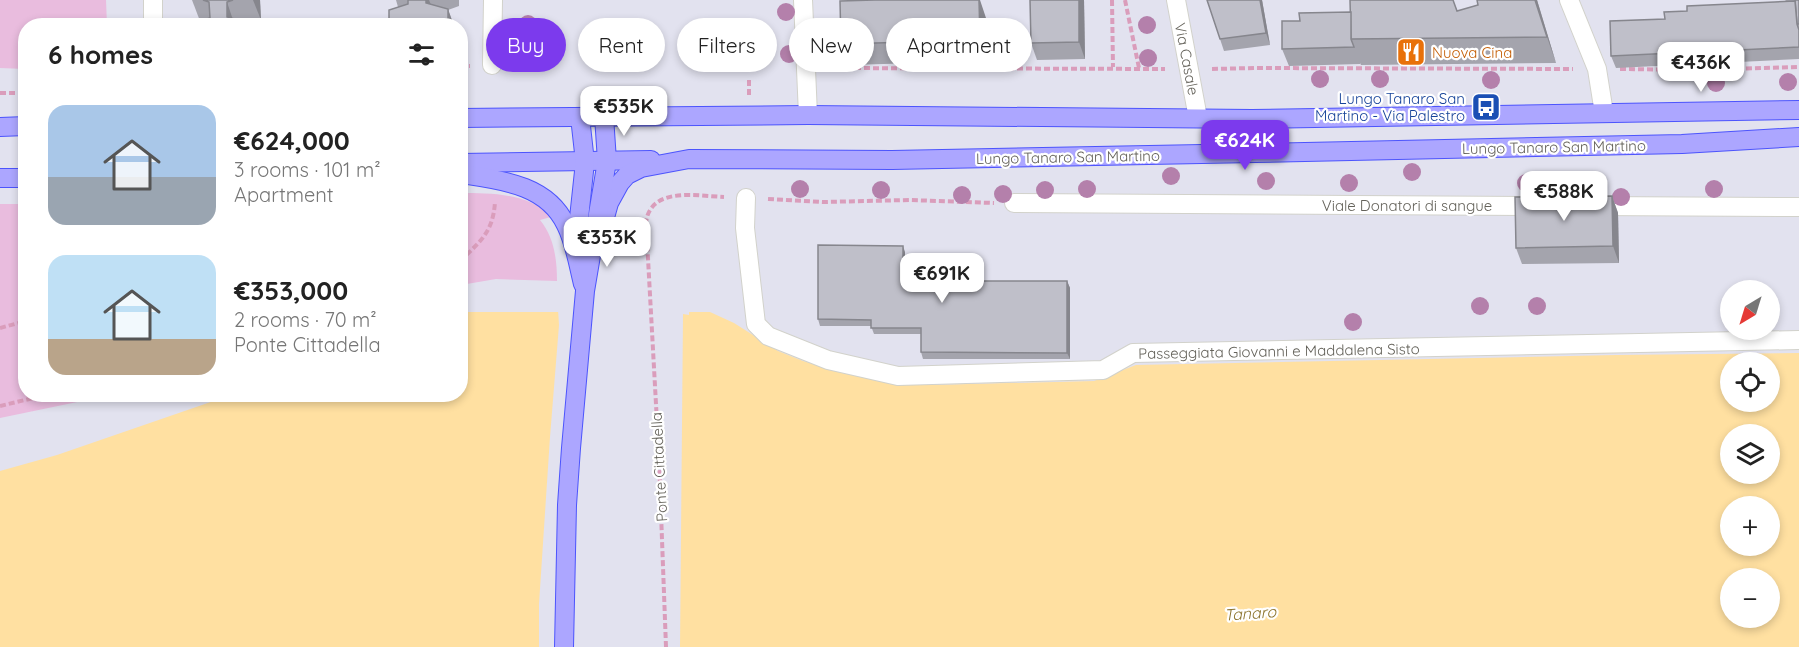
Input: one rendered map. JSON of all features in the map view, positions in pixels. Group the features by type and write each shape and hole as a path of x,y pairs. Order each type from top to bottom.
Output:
{"main road":[{"path":"468,118 807,115 1264,119 1799,110"},
{"path":"564,647 567,505 585,291 607,161 604,116"},
{"path":"575,254 585,162 580,117"},
{"path":"0,127 18,126"},
{"name":"Lungo Tanaro San Martino","path":"594,238 602,228 609,202 627,175 641,168 689,159 892,160 1279,153 1682,144 1799,137"},
{"path":"468,163 689,159"},
{"path":"468,176 523,186 542,197 557,210 566,224 585,291"},
{"path":"0,178 18,178"}],"street":[{"path":"153,0 153,18"},
{"path":"493,0 493,18"},
{"path":"803,0 804,18"},
{"name":"Via Casale","path":"1176,0 1198,118"},
{"path":"1569,0 1597,69 1604,113"},
{"path":"805,72 807,115"},
{"name":"Passeggiata Giovanni e Maddalena Sisto","path":"747,198 745,228 756,324 768,336 828,360 898,376 1103,370 1133,353 1799,340"},
{"name":"Viale Donatori di sangue","path":"1014,203 1799,207"}],"path":[{"path":"1112,0 1113,67"},
{"path":"1125,0 1139,68"},
{"path":"874,68 1696,70 1799,67"},
{"path":"0,93 18,93"},
{"path":"468,253 480,242 491,226 494,218 495,194"},
{"name":"Ponte Cittadella","path":"666,647 659,459 646,222 654,202 671,196 688,196 823,201 910,200 1014,203"},
{"path":"0,328 18,323"},
{"path":"0,406 18,402"}],"shaded area":[{"path":"0,0 106,0 107,18 18,18 18,69 0,68"},
{"path":"468,193 497,194 521,199 542,209 551,217 540,220 549,234 554,249 557,281 496,279 468,284"},
{"path":"0,204 18,204 18,402 77,402 0,418"}],"water":[{"name":"Tanaro","path":"468,312 710,312 734,323 778,351 803,361 842,373 931,385 1094,381 1136,365 1720,354 1720,412 1780,412 1780,353 1799,353 1799,647 0,647 0,471 57,455 211,402 468,402"}],"pier":[{"path":"558,309 689,309 689,315 683,314 680,647 539,647 539,604 559,325"}],"building":[{"path":"203,0 233,0 227,2 227,17 231,18 210,18 209,2"},
{"path":"408,0 426,0 426,3 448,9 448,18 389,18 389,10 408,4"},
{"path":"979,0 979,18 886,18 886,43 874,43 874,18 840,18 840,1"},
{"path":"1030,0 1079,0 1079,42 1032,43"},
{"path":"1207,0 1260,0 1266,33 1220,39"},
{"path":"1350,0 1453,0 1457,11 1478,5 1477,0 1535,0 1547,37 1351,39"},
{"path":"1795,0 1799,0 1799,24 1797,24"},
{"path":"1795,1 1799,47 1611,56 1610,21 1665,19 1664,12 1687,11 1687,6"},
{"path":"1351,12 1351,39 1354,47 1282,49 1282,21 1300,21 1299,13"},
{"path":"1612,196 1613,246 1516,248 1515,197"},
{"path":"818,245 903,246 903,281 1067,281 1067,353 921,352 921,328 871,328 871,320 818,319"}],"place":[{"name":"Nuova Cina","path":"1411,52"},
{"name":"Lungo Tanaro San Martino - Via Palestro","path":"1486,107"}]}
